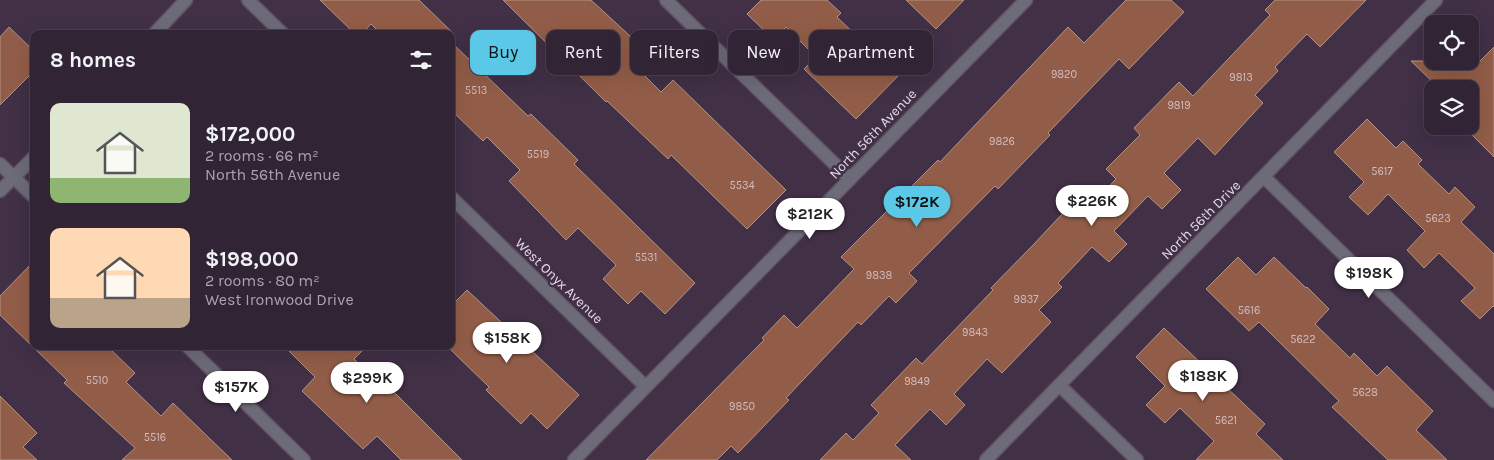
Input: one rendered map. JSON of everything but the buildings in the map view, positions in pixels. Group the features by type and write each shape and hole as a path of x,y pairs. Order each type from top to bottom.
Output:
{"street":[{"path":"158,30 186,0"},
{"path":"248,0 279,30"},
{"path":"666,0 850,179"},
{"name":"North 56th Avenue","path":"574,460 1026,0"},
{"name":"North 56th Drive","path":"986,460 1436,0"},
{"path":"0,191 30,161"},
{"path":"0,164 30,193"},
{"path":"1264,177 1494,401"},
{"name":"West Onyx Avenue","path":"455,201 646,387"},
{"path":"191,350 304,460"},
{"path":"1059,385 1136,460"}]}
